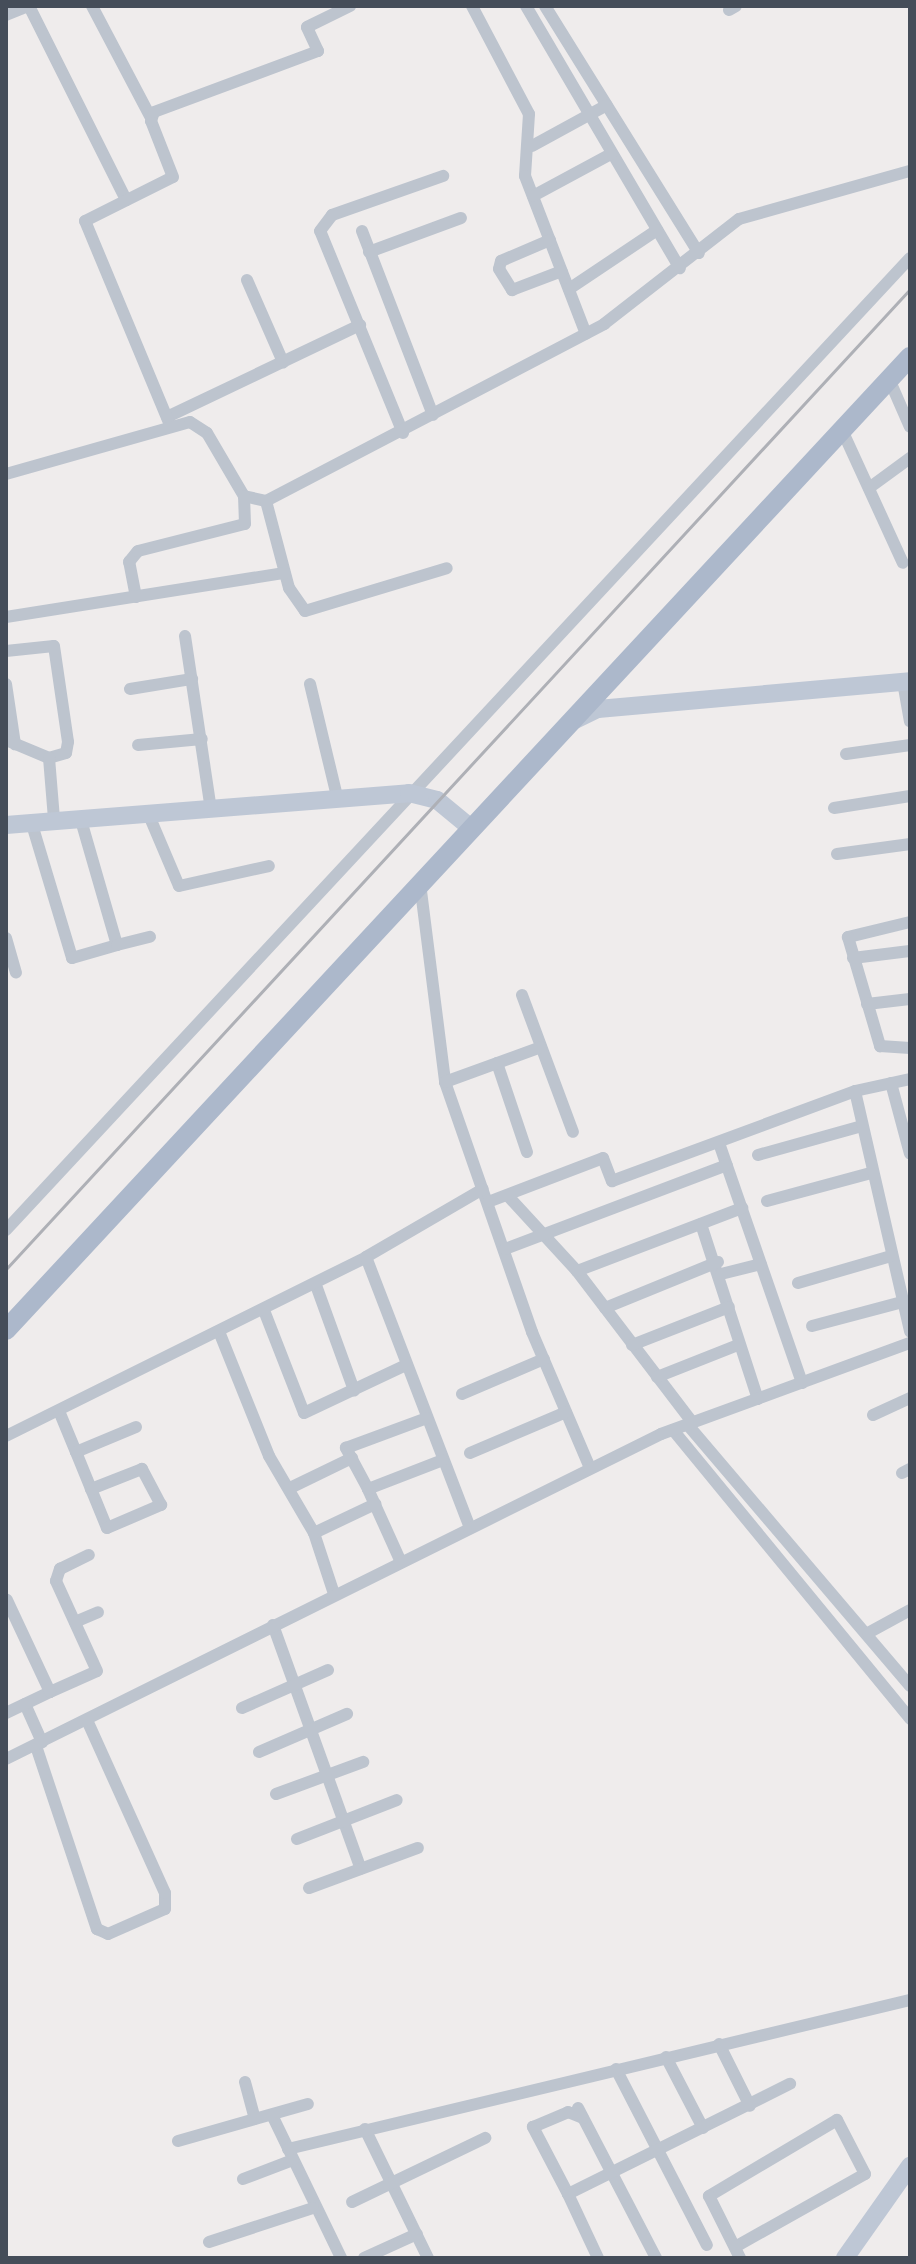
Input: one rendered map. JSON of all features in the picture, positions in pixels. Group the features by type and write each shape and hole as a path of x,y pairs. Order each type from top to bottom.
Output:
{"main road":[{"path":"6,1330 910,357"}],"street":[{"path":"6,15 29,6 126,200"},
{"path":"92,6 176,173 91,215 84,228 168,421"},
{"path":"150,116 318,51 307,27 350,6"},
{"path":"472,6 529,114 532,146"},
{"path":"526,6 680,268"},
{"path":"545,6 699,253"},
{"path":"586,334 522,160 532,146 607,105"},
{"path":"533,196 611,154"},
{"path":"244,496 266,501 403,433 586,334 756,211 910,171"},
{"path":"403,433 322,240 323,221 443,176"},
{"path":"369,252 461,218"},
{"path":"569,289 657,230"},
{"path":"362,231 433,415"},
{"path":"550,240 501,261 499,269 512,290 562,271"},
{"path":"6,1230 409,793 910,258"},
{"path":"247,280 283,362"},
{"path":"6,474 168,421 360,325"},
{"path":"889,379 910,427"},
{"path":"136,597 132,556 245,524 244,496 200,425 168,421"},
{"path":"842,430 903,563"},
{"path":"869,488 910,458"},
{"path":"266,501 285,573 305,611 447,568"},
{"path":"6,617 285,573"},
{"path":"185,636 211,809"},
{"path":"6,651 54,646 68,742 66,753 49,758 11,742 6,684"},
{"path":"130,689 192,679"},
{"path":"569,723 598,709 907,681 910,719"},
{"path":"310,684 338,801"},
{"path":"138,745 202,739"},
{"path":"846,754 910,745"},
{"path":"49,758 54,819"},
{"path":"6,825 409,793 437,800 471,828"},
{"path":"834,808 910,796"},
{"path":"148,813 179,886 269,866"},
{"path":"80,817 117,945"},
{"path":"31,821 72,958 150,937"},
{"path":"837,854 910,844"},
{"path":"420,882 445,1082 544,1359 590,1468"},
{"path":"910,922 848,937 880,1046 910,1048"},
{"path":"6,938 16,973"},
{"path":"853,958 910,951"},
{"path":"522,995 573,1132"},
{"path":"867,1004 910,999"},
{"path":"445,1082 541,1047"},
{"path":"497,1063 527,1152"},
{"path":"488,1202 603,1158 612,1181 855,1091 910,1079"},
{"path":"891,1083 910,1154"},
{"path":"855,1091 871,1173 910,1332"},
{"path":"758,1155 862,1126"},
{"path":"719,1143 802,1383"},
{"path":"505,1249 727,1165"},
{"path":"767,1201 871,1173"},
{"path":"6,1436 317,1288 483,1189"},
{"path":"508,1196 577,1271 690,1424 910,1686"},
{"path":"577,1271 742,1208"},
{"path":"701,1224 719,1268 738,1345 758,1399"},
{"path":"798,1283 891,1256"},
{"path":"366,1257 469,1525"},
{"path":"605,1308 719,1268 761,1264"},
{"path":"317,1288 354,1390"},
{"path":"812,1326 902,1302"},
{"path":"632,1345 729,1307"},
{"path":"265,1313 304,1413 406,1365"},
{"path":"220,1334 290,1488 314,1533 334,1594"},
{"path":"6,1759 469,1525 590,1468 673,1430 910,1343"},
{"path":"657,1377 738,1345"},
{"path":"462,1394 544,1359"},
{"path":"873,1415 910,1398"},
{"path":"59,1411 76,1452 91,1489 107,1528 161,1505 142,1469 91,1489"},
{"path":"470,1453 566,1412"},
{"path":"400,1560 346,1448 427,1418"},
{"path":"76,1452 136,1427"},
{"path":"673,1430 910,1719"},
{"path":"290,1488 352,1458"},
{"path":"368,1489 443,1460"},
{"path":"314,1533 375,1504"},
{"path":"6,1713 97,1671 56,1574 89,1555"},
{"path":"7,1600 50,1692"},
{"path":"868,1633 910,1610"},
{"path":"75,1622 98,1612"},
{"path":"273,1625 361,1869"},
{"path":"242,1708 328,1670"},
{"path":"25,1704 97,1929 108,1934 165,1909 165,1893 87,1720"},
{"path":"259,1752 347,1714"},
{"path":"276,1794 363,1762"},
{"path":"297,1839 397,1800"},
{"path":"309,1888 418,1848"},
{"path":"243,2179 289,2151 365,2129 910,2000"},
{"path":"719,2044 750,2106"},
{"path":"666,2057 703,2128"},
{"path":"616,2069 707,2245"},
{"path":"245,2082 255,2119"},
{"path":"568,2194 790,2084"},
{"path":"178,2141 308,2104"},
{"path":"598,2258 533,2127 568,2112 581,2113 614,2171 656,2258"},
{"path":"272,2115 339,2258"},
{"path":"837,2120 865,2174 737,2253 709,2196 837,2120"},
{"path":"365,2129 428,2258"},
{"path":"352,2202 485,2138"},
{"path":"845,2258 910,2166"},
{"path":"855,2258 910,2180"},
{"path":"209,2242 313,2208"},
{"path":"364,2258 417,2234"}],"railway":[{"path":"6,1269 910,289"}]}
